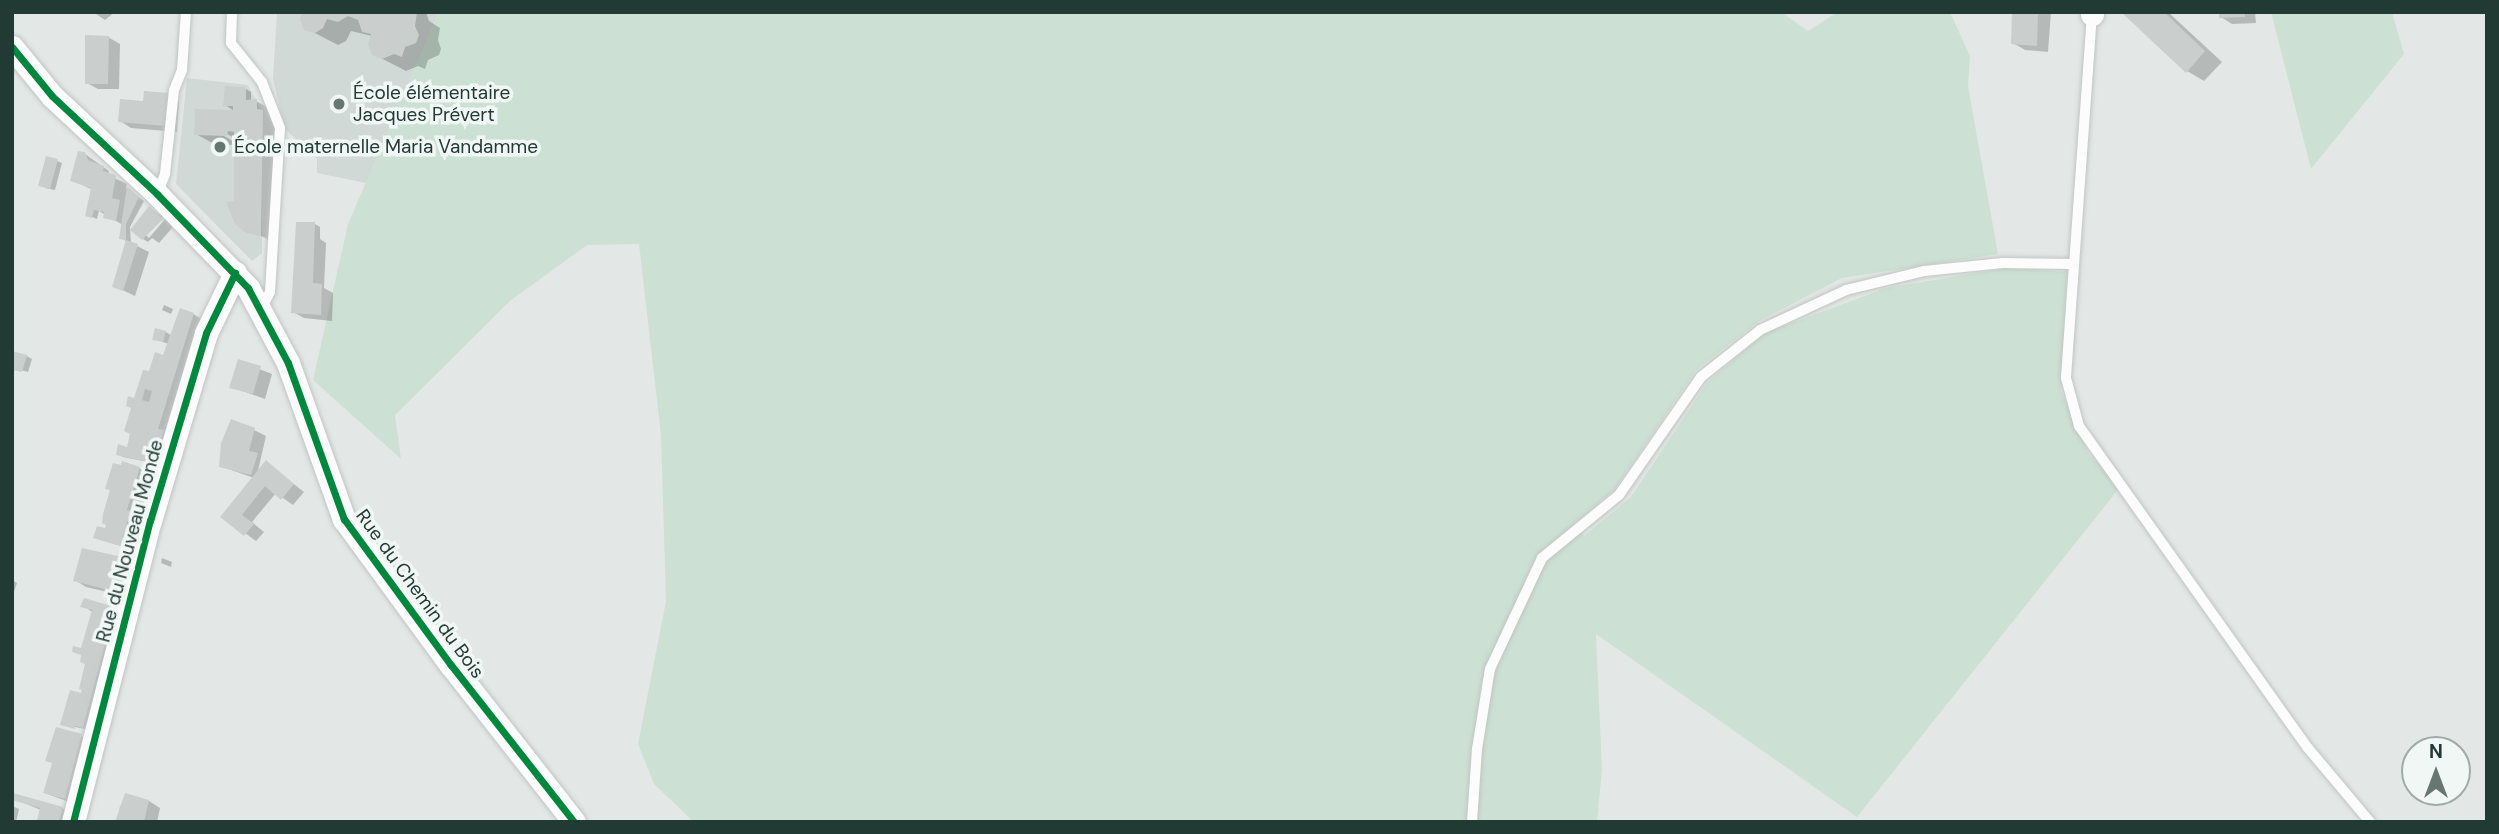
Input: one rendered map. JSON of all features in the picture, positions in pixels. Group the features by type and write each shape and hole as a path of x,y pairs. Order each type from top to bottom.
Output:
{"street":[{"name":"Rue du Chemin du Bois","path":"13,46 52,96 235,273 262,309 288,363 344,519 459,676 573,822"},
{"name":"Rue du Nouveau Monde","path":"73,822 154,508 206,334 235,273"}],"lane":[{"path":"156,194 165,174 174,90 182,71 186,12"},
{"path":"232,12 231,43 262,82 281,128 270,292 262,309"},
{"path":"2092,13 2072,264 2066,378 2079,426 2308,748 2370,822"},
{"path":"1472,822 1477,750 1490,669 1542,558 1619,495 1701,377 1760,330 1846,290 1924,271 2003,262 2072,264"}],"shaded area":[{"name":"École élémentaire Jacques Prévert","path":"277,12 439,12 366,183 317,173 317,159 285,129 273,79"},
{"name":"École maternelle Maria Vandamme","path":"187,78 248,85 261,110 262,253 252,261 176,184"}],"green space":[{"path":"439,12 1781,12 1808,31 1838,12 1950,12 1970,56 1968,86 1998,254 1842,278 1759,321 1696,370 1615,489 1573,525 1584,536 1631,497 1707,383 1765,333 1886,288 2007,268 2067,272 2061,391 2088,453 2121,486 1857,817 1596,634 1602,770 1597,822 694,822 654,784 638,744 666,601 661,435 639,244 587,245 510,301 395,415 401,459 313,380 348,224"},
{"path":"2271,12 2392,12 2404,54 2311,169"}],"building":[{"path":"302,12 417,12 415,26 419,35 416,43 405,47 402,57 394,54 382,59 372,55 368,44 371,34 362,32 358,20 348,16 338,22 327,19 323,28 315,33 304,30 300,19"},
{"path":"2012,12 2038,12 2037,46 2011,44"},
{"path":"2121,12 2164,12 2205,51 2186,73"},
{"path":"2219,12 2245,12 2245,17 2219,18"},
{"path":"85,35 109,36 108,84 85,84"},
{"path":"225,86 246,87 246,100 257,99 257,109 263,110 261,236 246,233 235,224 226,202 234,201 234,132 228,131 227,136 194,135 195,109 233,110 233,106 223,106"},
{"path":"144,91 169,93 166,126 118,122 120,99 143,101"},
{"path":"78,151 85,152 88,160 104,166 103,171 116,175 112,198 120,200 116,221 103,218 104,212 94,210 92,218 85,216 91,188 70,181"},
{"path":"46,156 58,159 50,189 38,186"},
{"path":"127,186 139,197 126,224 126,240 119,239"},
{"path":"149,206 163,219 142,240 130,230"},
{"path":"296,222 315,222 313,283 322,284 321,315 291,313"},
{"path":"126,240 138,244 123,291 112,287"},
{"path":"180,308 194,313 158,429 164,430 153,463 116,455 118,444 127,447 130,434 124,431 131,408 126,406 128,396 134,398 143,370 149,371 155,352 163,355","holes":["145,389 152,391 149,402 142,400"]},
{"path":"155,328 166,331 163,342 152,340"},
{"path":"12,351 27,355 22,372 12,370"},
{"path":"238,359 261,366 253,394 229,388"},
{"path":"231,419 255,428 249,451 258,453 251,475 219,467 221,443"},
{"path":"266,460 294,484 281,500 265,486 242,515 254,524 244,536 220,517"},
{"path":"122,461 140,467 127,510 131,511 122,537 128,539 127,548 93,538 97,526 105,528 106,525 102,523 103,514 110,490 105,489 113,463 121,465"},
{"path":"82,548 122,557 113,591 73,581"},
{"path":"84,598 115,607 83,728 75,726 75,729 60,725 70,690 81,693 82,690 79,689 85,664 80,662 81,655 72,652 73,646 81,648 92,610 80,607"},
{"path":"56,727 82,734 65,799 43,793 52,763 45,761"},
{"path":"13,793 63,807 59,822 37,820 40,808 12,800"},
{"path":"125,793 149,800 144,822 115,822"}],"cycle path":[{"path":"12,47 52,96 157,194 248,288 288,363 344,519 451,665 574,822"},
{"path":"73,822 150,521 206,333 235,273"}],"place":[{"name":"École élémentaire Jacques Prévert","path":"339,104"},
{"name":"École maternelle Maria Vandamme","path":"220,147"}]}
